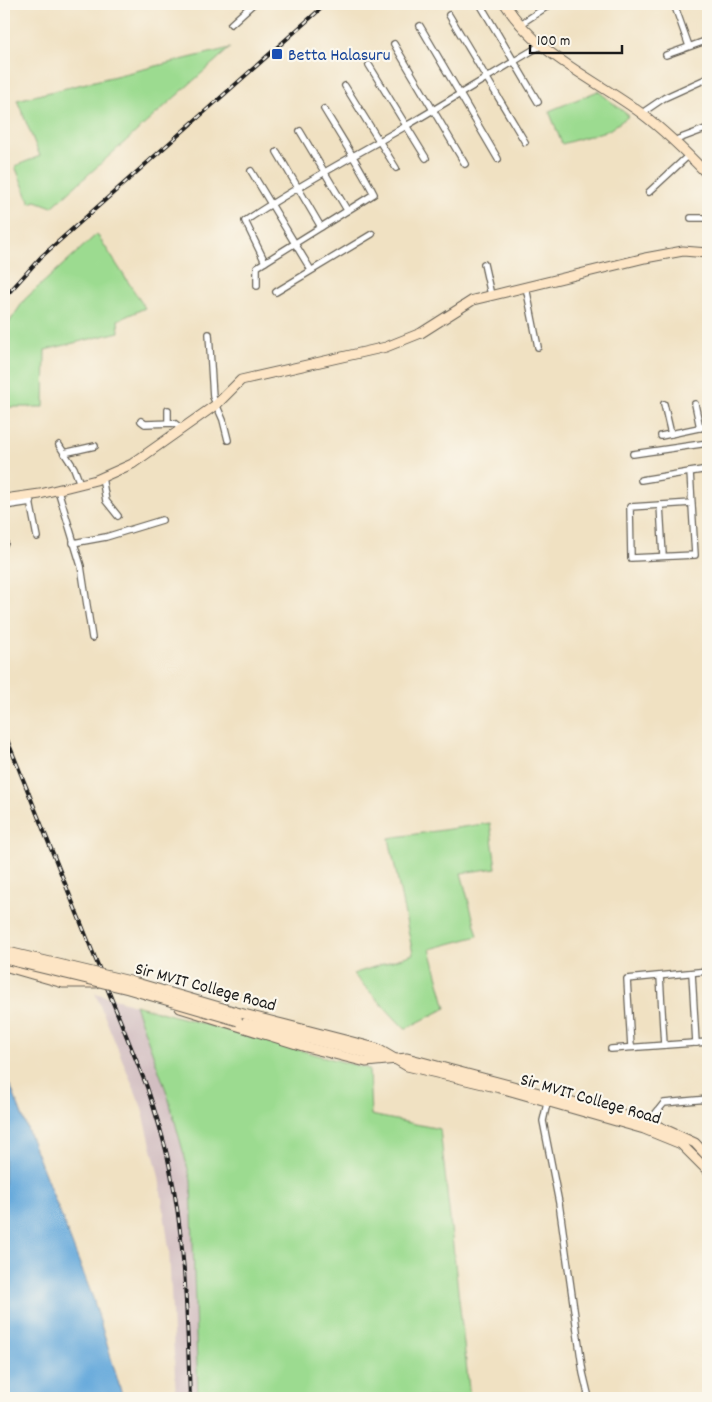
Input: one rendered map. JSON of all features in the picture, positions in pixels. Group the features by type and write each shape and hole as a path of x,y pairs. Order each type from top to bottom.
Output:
{"main road":[{"path":"505,4 519,25 540,46 642,113 689,155 708,175"},
{"path":"4,499 30,499 102,477 132,464 217,404 235,383 241,380 386,346 421,333 473,300 645,258 683,251 708,253"},
{"name":"Sir MVIT College Road","path":"4,951 130,982 239,1017"},
{"name":"Sir MVIT College Road","path":"4,959 239,1017 376,1048 407,1066 548,1099 647,1125 694,1142 708,1157"},
{"name":"Sir MVIT College Road","path":"4,966 62,983 98,983 306,1047 349,1058 366,1062 398,1060"},
{"name":"Sir MVIT College Road","path":"647,1125 681,1144 708,1171"}],"street":[{"path":"231,24 253,4"},
{"path":"480,4 538,102"},
{"path":"519,25 551,4"},
{"path":"674,4 689,46"},
{"path":"449,15 525,142"},
{"path":"420,26 498,159"},
{"path":"666,54 708,40"},
{"path":"394,44 465,164"},
{"path":"266,262 245,221 271,203 540,46"},
{"path":"369,65 426,158"},
{"path":"642,113 664,98 708,78"},
{"path":"345,86 396,168"},
{"path":"256,286 258,267 374,194 324,109"},
{"path":"674,141 708,128"},
{"path":"300,131 323,173 347,210"},
{"path":"277,152 321,227"},
{"path":"649,192 689,155"},
{"path":"251,171 311,270"},
{"path":"691,218 708,218"},
{"path":"276,292 372,234"},
{"path":"484,264 491,296"},
{"path":"526,287 538,347"},
{"path":"209,334 213,372 212,389 228,440"},
{"path":"664,404 671,434"},
{"path":"695,404 700,428"},
{"path":"168,410 168,422"},
{"path":"142,421 144,424 151,425 168,422 174,423 182,429"},
{"path":"660,436 708,426"},
{"path":"633,454 708,443"},
{"path":"59,445 74,468 80,484"},
{"path":"64,452 95,446"},
{"path":"641,480 708,469"},
{"path":"690,472 692,503 695,555 631,558 630,507 692,503"},
{"path":"102,477 106,501 118,516"},
{"path":"58,490 81,566 92,638"},
{"path":"4,506 30,499 37,537"},
{"path":"660,505 663,556"},
{"path":"74,543 106,537 162,520"},
{"path":"4,532 5,543"},
{"path":"631,1047 627,980 708,971"},
{"path":"692,973 696,1043"},
{"path":"660,976 664,1045"},
{"path":"611,1048 708,1042"},
{"path":"548,1099 543,1121 559,1203 583,1373 589,1398"},
{"path":"647,1125 664,1103 708,1099"}],"shaded area":[{"path":"95,993 135,1005 167,1093 191,1180 198,1398 176,1398 169,1249 159,1177 142,1108"}],"green space":[{"path":"230,48 52,207 36,201 30,203 15,166 40,156 17,100"},
{"path":"598,91 629,116 609,130 562,144 549,111"},
{"path":"97,234 145,308 118,320 119,332 45,350 44,407 4,407 4,330 25,299"},
{"path":"490,823 496,868 461,873 478,936 430,949 446,1008 405,1029 353,974 413,954 389,838"},
{"path":"135,1005 369,1069 371,1115 440,1129 470,1398 198,1398 191,1180 167,1093"}],"water":[{"path":"4,1079 11,1087 93,1298 123,1398 4,1398"}],"railway":[{"path":"4,298 41,257 326,4"},
{"path":"4,732 147,1087 162,1135 175,1193 179,1222 187,1310 190,1398"}],"place":[{"name":"Betta Halasuru","path":"277,54"}]}
